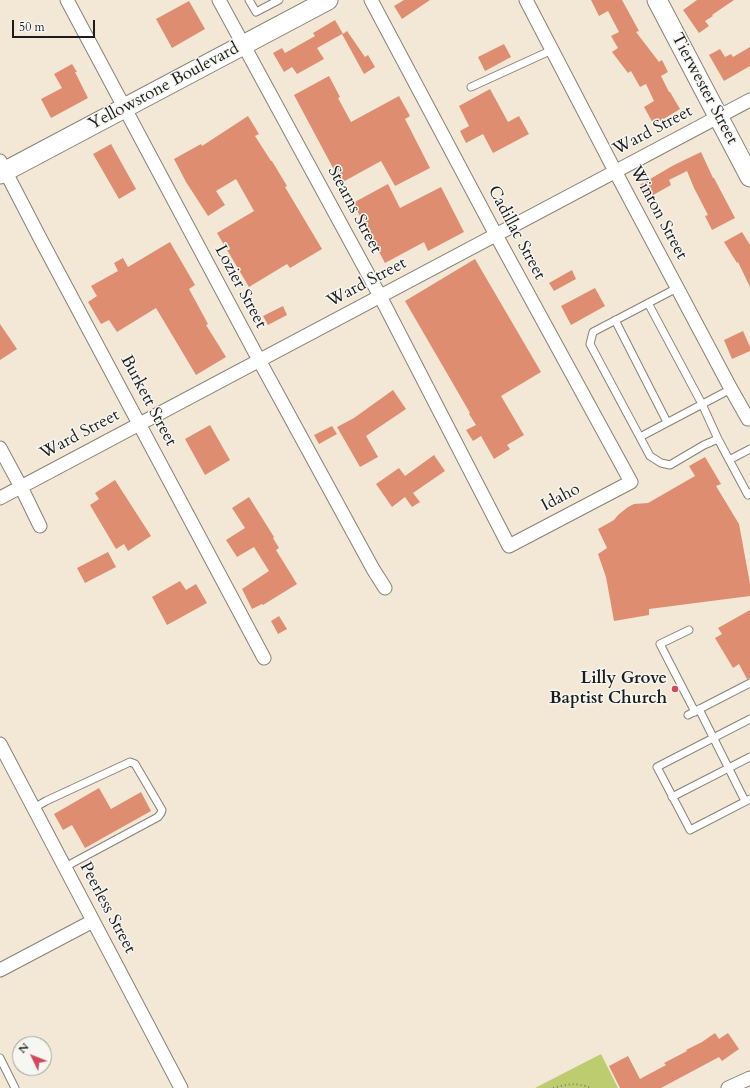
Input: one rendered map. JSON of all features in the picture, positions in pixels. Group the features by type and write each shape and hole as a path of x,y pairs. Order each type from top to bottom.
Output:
{"street":[{"name":"Lozier Street","path":"67,0 259,360 373,569 385,588"},
{"name":"Stearns Street","path":"219,0 380,296 508,546"},
{"name":"Yellowstone Boulevard","path":"2,169 125,108 328,0"},
{"name":"Cadillac Street","path":"372,0 496,235 631,482"},
{"name":"Winton Street","path":"526,0 677,288 731,389 749,419"},
{"name":"Tierwester Street","path":"658,0 750,177"},
{"name":"Ward Street","path":"0,498 750,100"},
{"name":"Burkett Street","path":"2,169 140,424 264,658"},
{"path":"0,448 40,526"},
{"name":"Idaho","path":"508,546 631,482"},
{"name":"Peerless Street","path":"0,744 181,1088"},
{"path":"0,970 93,921"},
{"path":"728,1088 750,1078"}],"lane":[{"path":"249,0 256,12 279,0"},
{"path":"471,86 552,50"},
{"path":"677,288 593,332 590,344 650,456 661,463 670,465 704,445 718,439"},
{"path":"648,303 702,404 729,460 748,495 750,494"},
{"path":"615,320 668,422"},
{"path":"640,437 731,389"},
{"path":"729,460 750,449"},
{"path":"689,630 660,644 694,712 713,738 728,768 748,800 690,830 657,767 713,738 750,719"},
{"path":"694,712 750,683"},
{"path":"672,797 750,757"},
{"path":"34,808 130,762 135,764 162,810 158,817 65,867"},
{"path":"0,1058 15,1088"}],"path":[{"path":"553,1088 567,1084 580,1084 591,1088"}],"green space":[{"path":"601,1054 618,1088 535,1088"}],"building":[{"path":"404,0 430,0 402,19 394,6"},
{"path":"591,0 622,0 639,31 636,32 659,62 662,60 668,72 661,76 680,109 654,125 644,107 654,101 646,84 640,87 631,71 628,73 612,52 618,48 611,36 619,32 608,11 599,16"},
{"path":"697,0 734,0 705,21 709,26 699,33 683,10"},
{"path":"189,1 205,29 172,48 156,19"},
{"path":"335,20 343,34 347,31 365,57 368,55 375,67 364,74 342,34 317,48 324,59 297,74 292,67 284,72 273,53 282,48 285,53 315,36 313,33"},
{"path":"504,44 511,57 485,71 478,57"},
{"path":"750,47 750,66 724,81 709,55 720,49 725,57 731,54 733,57"},
{"path":"72,64 88,98 51,118 41,99 62,88 54,74"},
{"path":"329,76 340,97 338,98 351,122 399,96 410,116 405,119 430,168 395,186 381,161 341,183 294,95"},
{"path":"490,89 508,122 519,116 529,134 493,153 483,134 466,143 460,131 469,126 459,106"},
{"path":"248,116 259,134 255,136 287,186 285,187 322,249 290,268 287,264 249,287 217,233 254,211 236,179 216,191 225,205 208,216 186,182 174,159 201,144 202,146"},
{"path":"111,144 136,189 119,199 93,154"},
{"path":"701,152 713,178 735,218 712,230 705,216 708,215 687,171 669,180 671,185 646,199 638,186 674,165"},
{"path":"388,184 400,208 441,187 464,232 428,251 424,242 385,263 353,203"},
{"path":"742,232 750,245 750,287 738,262 737,263 724,242"},
{"path":"170,242 195,285 189,289 208,324 206,325 226,357 196,375 156,308 117,332 109,320 101,324 88,302 97,296 91,286 118,271 114,263 123,258 128,267"},
{"path":"475,259 541,372 501,396 524,435 507,445 510,449 494,459 481,436 473,441 466,430 476,425 405,301"},
{"path":"572,270 576,279 554,291 549,283"},
{"path":"595,288 605,306 571,325 561,306"},
{"path":"283,306 287,315 268,325 263,316"},
{"path":"0,324 17,349 0,360"},
{"path":"743,331 750,347 750,351 732,359 724,340"},
{"path":"393,390 406,409 366,436 378,457 360,467 337,427 354,418"},
{"path":"210,425 230,460 205,475 185,439"},
{"path":"332,426 337,434 319,444 314,435"},
{"path":"434,455 445,471 413,493 420,502 412,507 405,497 392,507 376,484 399,468 405,476"},
{"path":"705,457 721,484 716,486 739,524 750,584 750,596 649,609 649,615 614,621 606,577 598,554 607,548 598,529 614,520 628,507 634,504 648,503 695,476 689,466"},
{"path":"115,480 151,536 128,551 124,544 116,549 90,505 99,499 95,493"},
{"path":"249,497 274,537 273,538 279,548 276,550 297,584 263,605 262,604 252,609 242,589 269,571 254,547 237,557 226,540 245,528 232,508"},
{"path":"108,552 116,567 85,583 77,568"},
{"path":"180,581 186,590 196,584 207,603 167,625 152,597"},
{"path":"750,610 750,678 747,679 739,664 733,668 715,638 722,634 718,628"},
{"path":"279,616 287,629 278,634 271,621"},
{"path":"99,788 111,809 141,792 151,811 85,848 72,825 63,830 54,814"},
{"path":"715,1033 719,1039 728,1033 739,1049 722,1061 719,1057 661,1088 620,1088 609,1066 628,1056 640,1079 666,1065 664,1063 687,1051 686,1050"}],"place":[{"name":"Lilly Grove Baptist Church","path":"675,689"}]}
